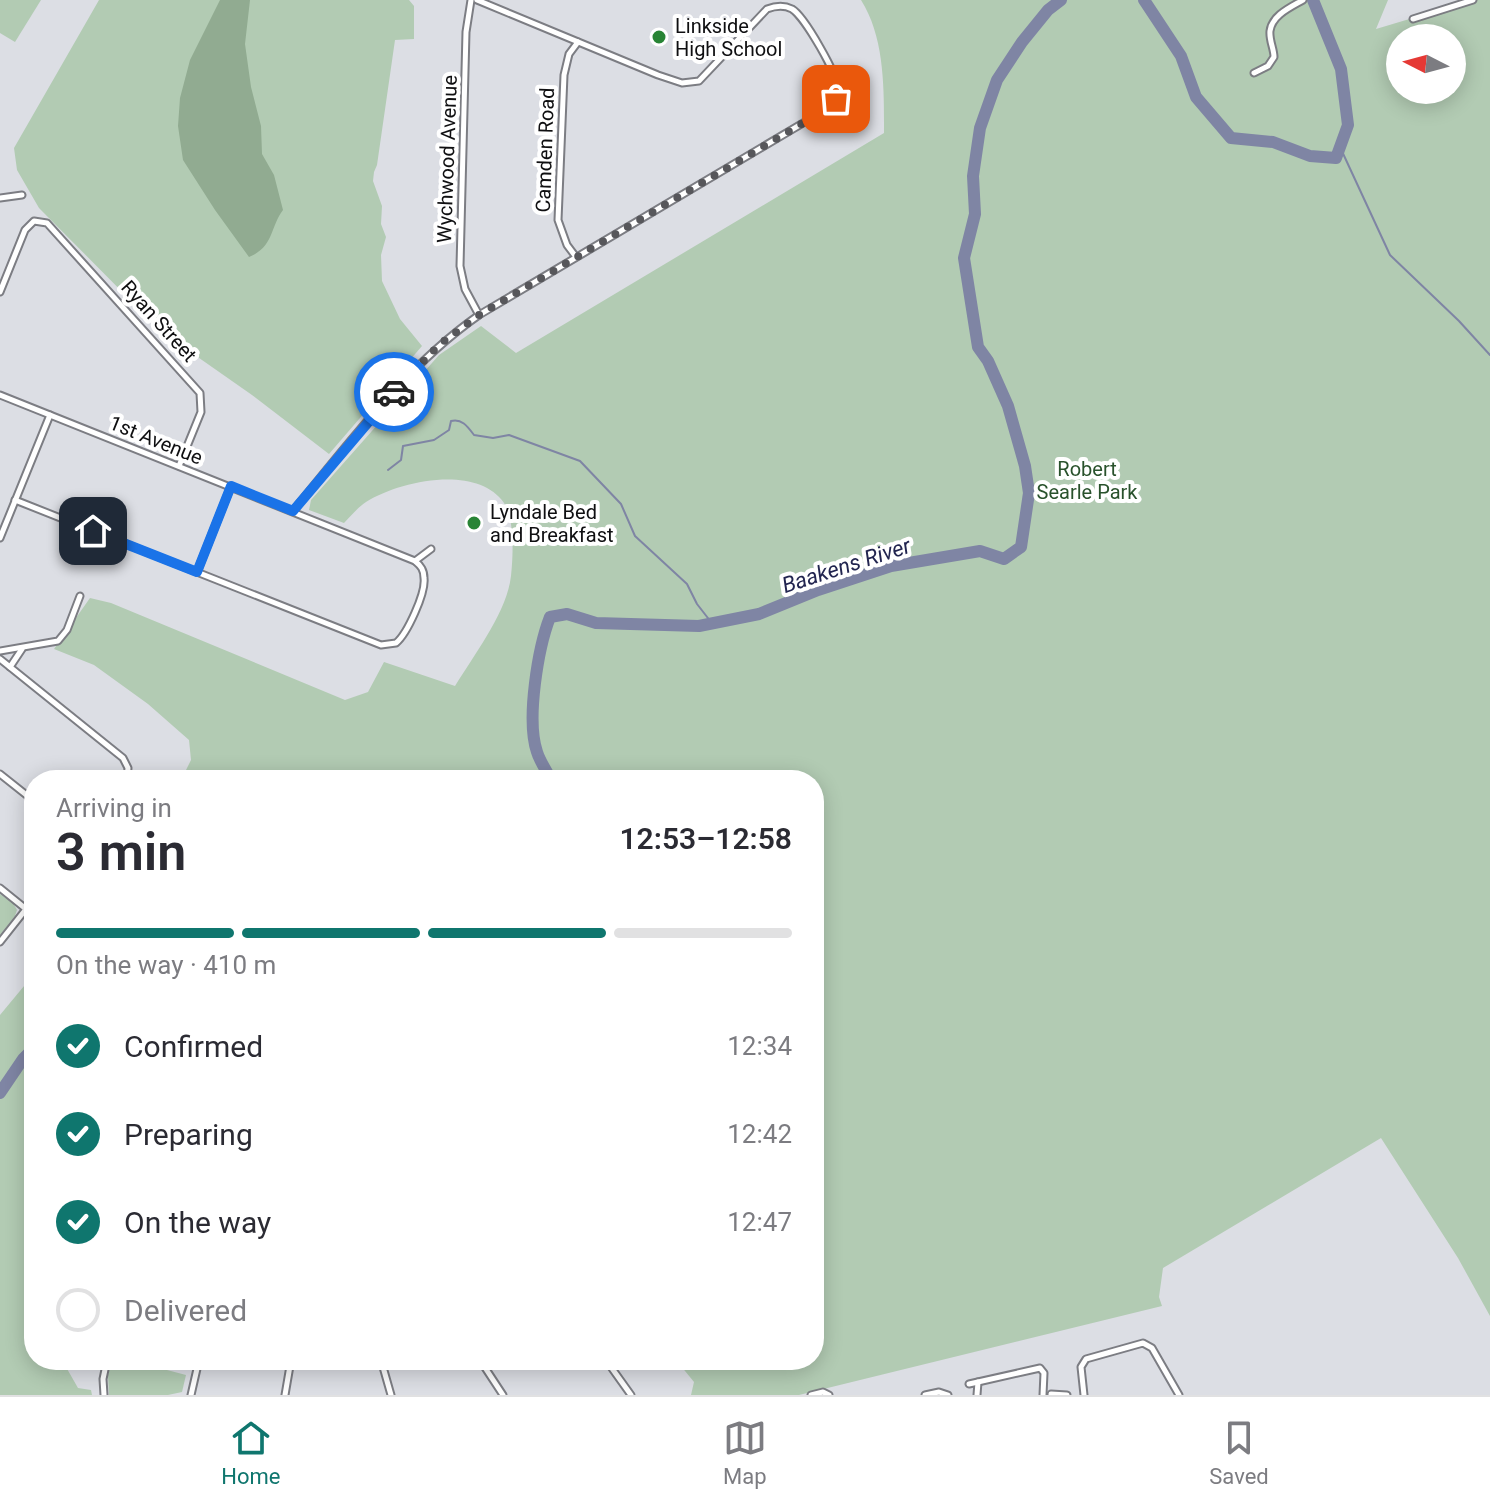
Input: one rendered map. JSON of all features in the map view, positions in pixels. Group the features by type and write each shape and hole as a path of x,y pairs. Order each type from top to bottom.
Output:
{"street":[{"path":"293,511 423,359 451,334 825,110 834,102 839,88 834,72 799,16 785,7 771,7 760,14 702,78 691,83 678,82 474,0"},
{"name":"Wychwood Avenue","path":"474,0 466,32 460,266 465,289 479,315"},
{"path":"1254,73 1268,66 1274,57 1270,32 1275,21 1282,12 1303,0"},
{"path":"1413,19 1473,0"},
{"name":"Camden Road","path":"576,257 567,245 558,220 564,75 569,54 578,42"},
{"path":"0,198 22,195"},
{"name":"Ryan Street","path":"0,292 25,230 38,221 47,223 200,393 201,412 179,466"},
{"name":"1st Avenue","path":"0,395 415,561"},
{"path":"0,538 50,415"},
{"path":"197,572 231,486"},
{"path":"15,500 388,645 396,643 406,633 424,587 423,571 415,561 431,549"},
{"path":"0,651 58,641 67,630 80,596"},
{"path":"10,668 23,648"},
{"path":"0,659 123,758 128,770"},
{"path":"0,774 24,793"},
{"path":"0,888 24,907"},
{"path":"0,942 24,912"},
{"path":"1084,1395 1081,1367 1086,1359 1143,1343 1152,1348 1179,1395"},
{"path":"969,1384 1040,1368 1044,1373 1043,1395"},
{"path":"104,1395 105,1370"},
{"path":"191,1395 197,1370"},
{"path":"285,1395 289,1370"},
{"path":"384,1370 391,1395"},
{"path":"487,1370 503,1395"},
{"path":"613,1370 631,1395"},
{"path":"977,1395 978,1382"},
{"path":"925,1395 939,1392 948,1395"},
{"path":"1051,1394 1067,1395"},
{"path":"811,1395 829,1395"}],"green space":[{"path":"0,0 41,0 15,42 0,33"},
{"path":"99,0 409,0 414,6 414,39 395,40 373,181 382,206 381,224 386,237 381,255 382,281 400,319 422,346 329,454 162,332 39,208 17,170 14,148"},
{"path":"220,0 250,0 245,44 251,87 261,126 262,154 274,175 283,210 263,248 249,257 183,160 178,126 180,98 190,60"},
{"name":"Robert Searle Park","path":"861,0 1388,0 1376,29 1386,26 1386,104 1466,104 1466,24 1393,24 1473,0 1490,0 1490,1316 1458,1258 1381,1138 1163,1268 1159,1297 1162,1306 799,1395 691,1395 694,1382 684,1370 824,1370 824,770 186,770 191,760 189,740 148,704 94,665 54,649 90,598 111,603 345,700 368,692 384,662 455,686 489,633 508,590 512,539 504,503 492,491 476,483 438,480 381,494 363,504 344,523 309,510 311,500 439,355 481,326 516,353 884,133 879,47"},
{"path":"0,894 17,910 0,935"},
{"path":"24,986 24,1370 68,1370 78,1388 91,1390 92,1395 0,1395 0,1015"},
{"path":"109,1370 167,1370 186,1375 182,1392 168,1395 109,1395"}],"waterway":[{"name":"Baakens River","path":"546,770 534,738 533,703 541,647 550,617 567,614 596,623 699,626 759,614 891,566 980,551 1004,559 1021,547 1029,493 1025,466 1008,406 988,361 978,347 964,258 975,214 973,176 980,128 997,80 1022,42 1048,10 1061,0"},
{"name":"Baakens River","path":"1144,0 1181,56 1196,97 1231,138 1273,142 1310,156 1336,158 1348,125 1341,69 1313,0"},
{"path":"1340,147 1390,255 1490,355"},
{"path":"388,470 401,460 403,446 434,440 449,430 451,421 455,420 464,424 474,435 493,438 509,435 580,461 621,504 635,536 687,584 711,622"},
{"name":"Baakens River","path":"0,1093 24,1058"}],"way so far":[{"path":"394,392 423,359 479,315 825,110 836,99"}],"place":[{"name":"Linkside High School","path":"659,37"},
{"name":"Lyndale Bed and Breakfast","path":"474,523"}],"route":[{"path":"93,531 197,572 231,486 293,511 394,392"}]}
